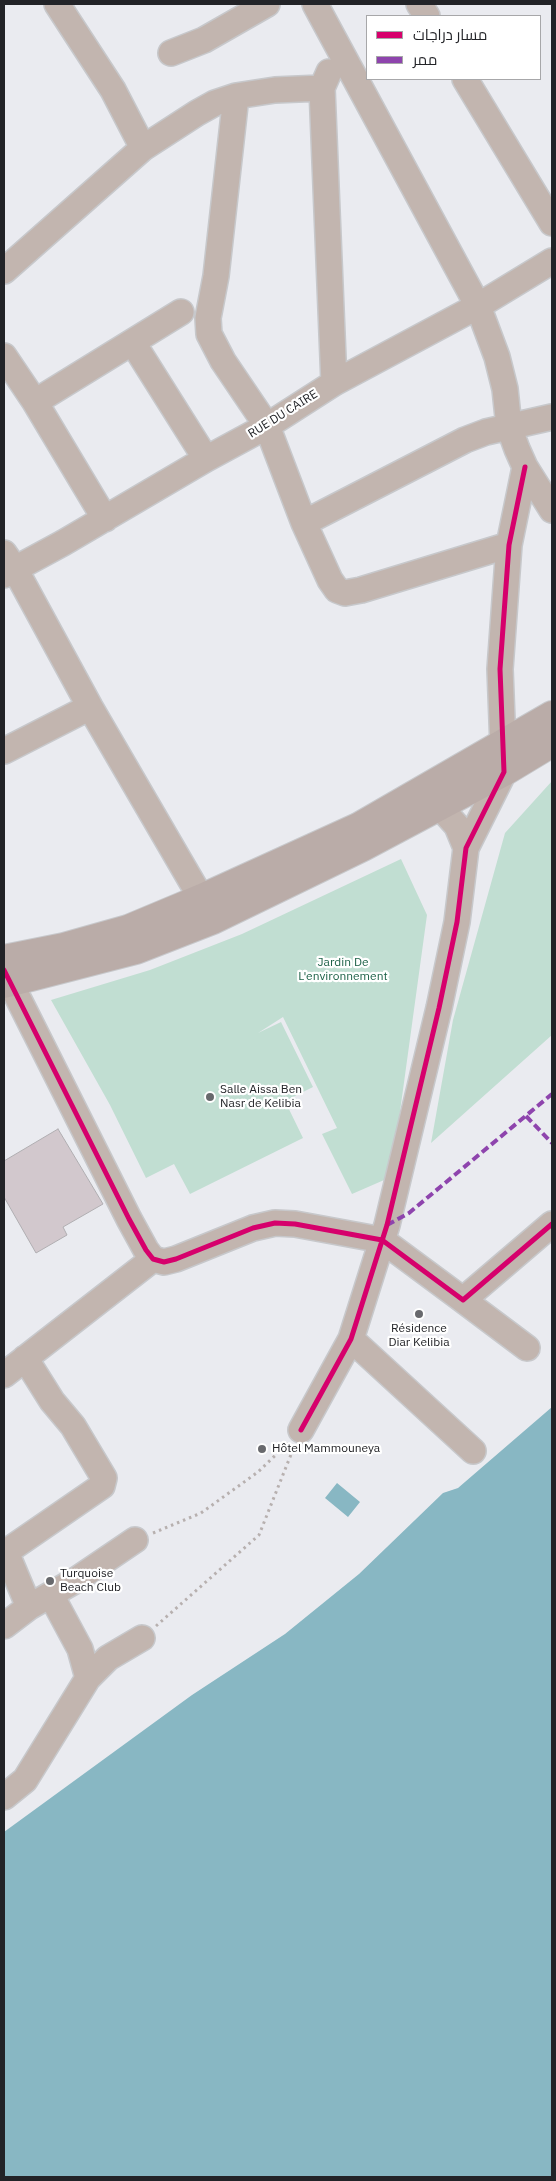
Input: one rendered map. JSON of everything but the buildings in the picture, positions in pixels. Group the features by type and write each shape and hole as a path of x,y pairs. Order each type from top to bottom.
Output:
{"main road":[{"path":"208,909 358,827 552,715"},
{"path":"5,974 64,947 208,909 363,847 504,772 552,743"}],"street":[{"path":"57,4 113,90 143,148"},
{"path":"171,53 204,40 267,4"},
{"path":"315,4 338,50 478,306 497,357 505,389 509,427 525,468 552,510"},
{"path":"419,4 426,15"},
{"path":"334,383 322,88 338,50"},
{"path":"466,80 552,223"},
{"path":"4,270 143,148 209,106 236,96 275,90 322,88"},
{"path":"236,96 216,276 208,318 209,334 223,361 268,426 304,523 336,590 345,593 361,590 509,545"},
{"name":"RUE DU CAIRE","path":"8,566 105,519 206,459 268,426 334,383 478,306 552,261"},
{"path":"36,402 181,312"},
{"path":"133,342 206,459"},
{"path":"4,356 36,402 105,519"},
{"path":"304,523 465,440 552,416"},
{"path":"301,1430 351,1339 382,1240 439,1008 457,922 466,848 504,772 500,669 509,545 525,468"},
{"path":"8,566 208,909"},
{"path":"4,751 90,706"},
{"path":"439,806 457,826 466,848"},
{"path":"5,974 129,1219 146,1250 153,1258 164,1262 176,1259 253,1228 275,1223 295,1224 382,1240 527,1348"},
{"path":"463,1300 552,1224"},
{"path":"4,1375 153,1258"},
{"path":"351,1339 473,1451"},
{"path":"26,1358 52,1401 73,1426 104,1478 102,1486 5,1553 29,1607"},
{"path":"4,1626 29,1607 51,1595 135,1540"},
{"path":"51,1595 80,1648 88,1678"},
{"path":"4,1797 25,1780 88,1678 108,1658 142,1638"}],"path":[{"path":"135,1540 201,1513 258,1472 301,1430"},
{"path":"142,1638 259,1535 301,1430"}],"green space":[{"path":"552,781 552,1035 431,1143 453,1020 505,833"},
{"name":"Jardin De L'environnement","path":"401,859 427,915 391,1177 352,1194 322,1134 337,1128 283,1017 258,1033 281,1022 313,1087 285,1101 303,1138 190,1194 174,1164 146,1178 110,1105 51,1000 150,970 242,934"}],"water":[{"path":"552,1407 552,2177 4,2177 4,1832 192,1695 285,1634 359,1574 443,1493 458,1488"},
{"path":"337,1483 360,1502 348,1517 325,1498"}],"marked path":[{"path":"387,1225 409,1213 552,1094"},
{"path":"526,1116 552,1143"}],"cycle path":[{"path":"301,1430 351,1339 387,1225 439,1008 457,922 466,848 504,772 500,669 509,545 525,467"},
{"path":"4,970 129,1219 153,1259 164,1262 176,1259 253,1228 275,1223 295,1224 382,1240 463,1300 552,1224"}],"place":[{"name":"Salle Aissa Ben Nasr de Kelibia","path":"210,1097"},
{"name":"Résidence Diar Kelibia","path":"419,1314"},
{"name":"Hôtel Mammouneya","path":"262,1449"},
{"name":"Turquoise Beach Club","path":"50,1581"}]}
